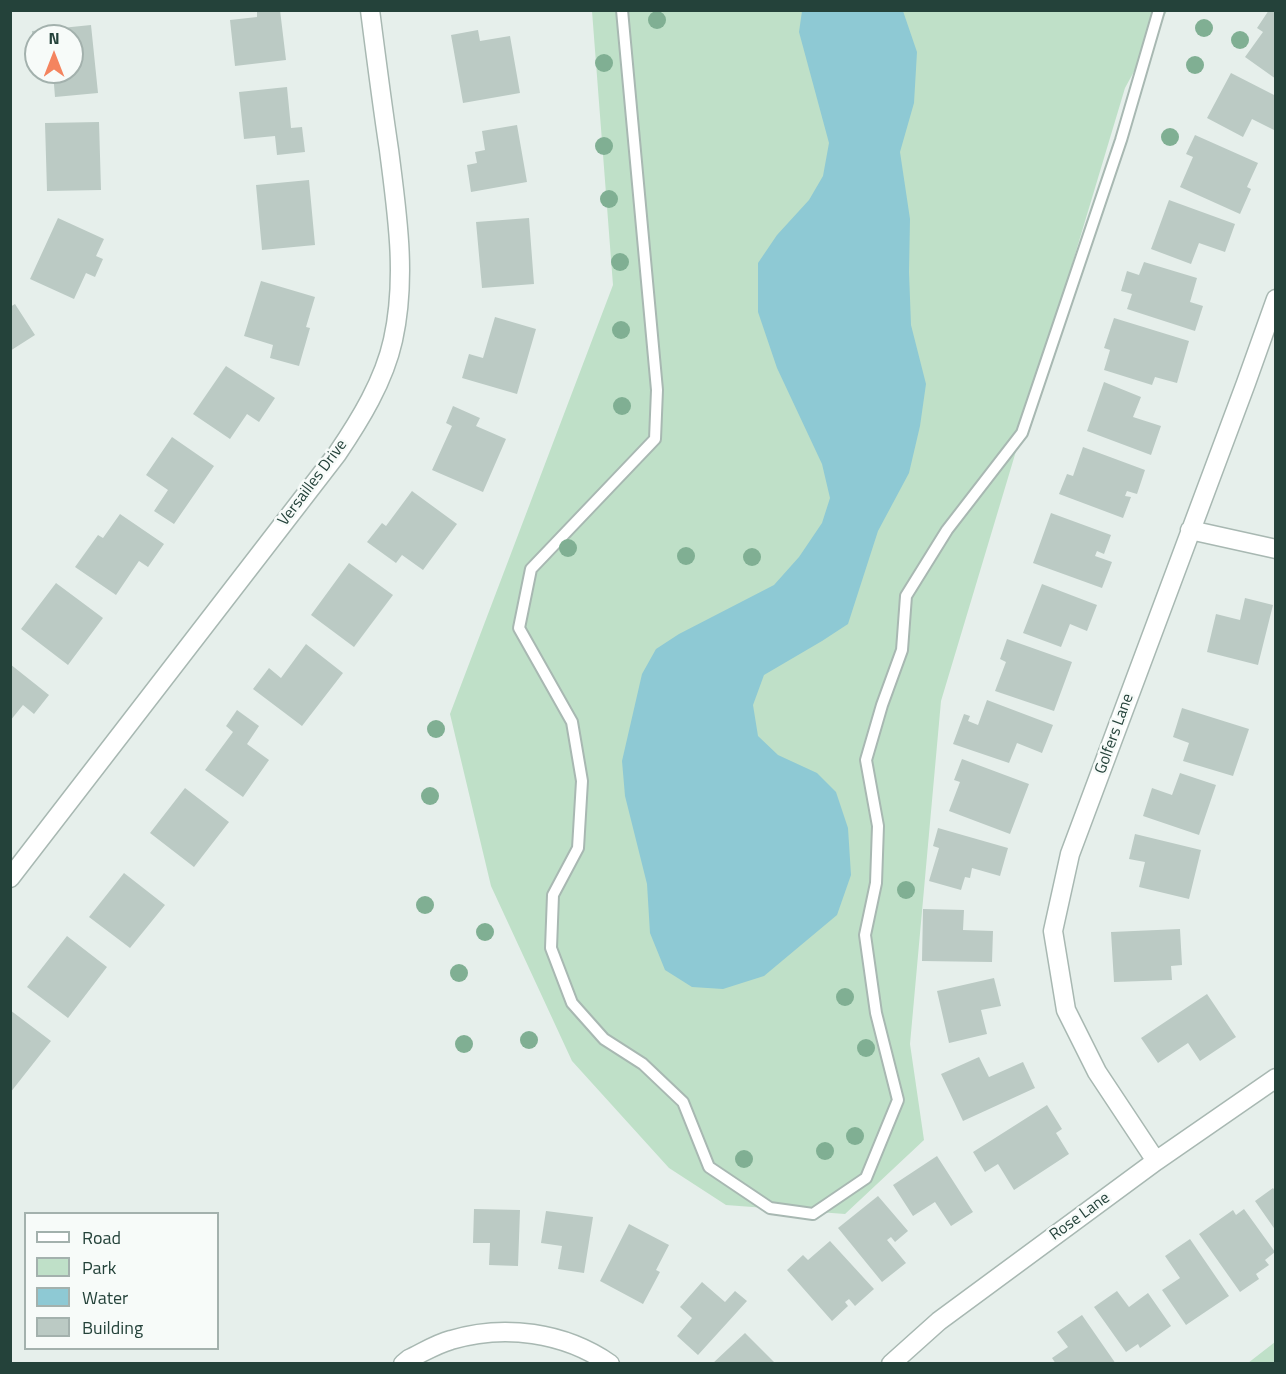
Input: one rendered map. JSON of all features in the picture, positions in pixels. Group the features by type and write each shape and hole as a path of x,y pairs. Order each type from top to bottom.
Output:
{"street":[{"name":"Versailles Drive","path":"10,878 337,454 359,421 378,382 393,342 399,303 401,261 398,214 370,10"},
{"name":"Golfers Lane","path":"1156,1161 1097,1071 1066,1010 1053,931 1070,854 1246,383 1275,299"},
{"path":"1190,530 1275,549"},
{"name":"Rose Lane","path":"891,1364 939,1321 1156,1161 1275,1078"},
{"path":"403,1364 450,1340 486,1333 514,1332 542,1335 573,1344 610,1364"}],"lane":[{"path":"622,10 657,390 655,439 531,569 525,598 519,628 572,722 582,781 578,848 553,895 551,948 572,1003 604,1039 643,1064 683,1102 709,1167 770,1208 813,1214 866,1178 898,1100 876,1013 865,934 876,883 878,826 866,760 882,705 902,650 906,596 947,530 1022,433 1121,140 1159,10"}],"green space":[{"path":"592,11 1167,11 1125,88 941,701 910,1044 924,1140 845,1214 726,1205 669,1168 572,1061 491,886 450,714 613,285"},
{"path":"1275,1342 1275,1363 1248,1363"}],"water":[{"path":"802,11 903,11 917,52 914,103 900,152 910,219 911,325 926,384 920,426 909,473 878,531 848,624 764,675 753,705 758,736 778,755 817,773 836,792 848,828 851,875 837,915 764,976 723,989 692,987 665,970 650,933 647,884 625,796 622,761 642,674 656,649 679,634 774,585 799,557 822,523 830,498 822,464 777,368 758,312 758,263 777,235 809,200 823,176 829,143 799,32"}],"building":[{"path":"257,10 280,10 286,60 235,66 230,20 257,17"},
{"path":"1269,10 1276,13 1276,79 1245,57 1263,32 1257,28"},
{"path":"91,25 98,93 55,97 54,84 84,84 84,26"},
{"path":"478,30 480,41 510,36 520,93 463,103 451,35"},
{"path":"1231,73 1276,96 1276,131 1252,119 1243,137 1207,118"},
{"path":"287,87 291,128 302,127 305,152 277,155 275,136 244,139 239,92"},
{"path":"99,122 101,190 47,191 45,123"},
{"path":"517,125 527,182 471,192 467,165 477,163 475,152 485,150 482,131"},
{"path":"1195,135 1258,163 1247,187 1251,189 1240,214 1180,187 1193,157 1186,154"},
{"path":"309,180 315,245 262,250 256,185"},
{"path":"1169,200 1235,224 1225,252 1199,243 1191,264 1151,249"},
{"path":"58,218 104,239 96,256 103,259 95,277 86,273 74,299 30,279"},
{"path":"529,218 534,284 482,288 476,222"},
{"path":"1144,262 1197,278 1190,302 1203,306 1195,331 1127,309 1132,294 1121,291 1127,271 1139,275"},
{"path":"261,281 315,297 306,327 310,328 299,366 270,358 273,345 244,336"},
{"path":"15,304 35,335 10,351 10,307"},
{"path":"495,317 536,329 517,394 462,378 469,354 483,358"},
{"path":"1114,318 1189,341 1177,383 1155,377 1152,385 1104,370 1110,350 1104,348"},
{"path":"226,366 275,398 259,422 247,414 230,439 193,414"},
{"path":"1104,382 1141,397 1133,417 1161,426 1151,455 1087,431"},
{"path":"453,406 480,418 476,426 506,439 483,492 432,470 452,426 446,423"},
{"path":"172,437 214,466 174,524 154,511 168,490 146,475"},
{"path":"1083,447 1145,470 1137,494 1127,491 1125,496 1131,497 1123,518 1059,494 1067,474 1073,476"},
{"path":"412,491 457,524 423,570 402,555 396,563 367,542 382,523 386,526"},
{"path":"1051,513 1111,535 1104,554 1097,551 1095,556 1112,562 1102,588 1033,563"},
{"path":"120,514 164,544 148,567 139,561 116,595 75,567 98,535 103,538"},
{"path":"349,563 393,595 354,647 311,615"},
{"path":"56,583 103,618 68,665 21,629"},
{"path":"1042,584 1097,605 1087,631 1070,624 1061,647 1023,633"},
{"path":"1245,598 1273,605 1258,665 1207,652 1216,614 1240,620"},
{"path":"1007,639 1072,662 1054,711 995,691 1006,662 1000,659"},
{"path":"306,644 343,673 302,726 253,689 269,668 281,678"},
{"path":"10,664 49,695 34,714 23,705 10,721"},
{"path":"987,700 1053,725 1042,753 1017,743 1009,763 953,744 964,714 970,716 968,721 978,725"},
{"path":"1182,708 1249,729 1233,776 1183,761 1189,743 1173,737"},
{"path":"237,710 259,726 247,744 269,760 243,797 205,770 233,732 226,726"},
{"path":"962,759 1029,784 1010,834 949,811 960,782 954,780"},
{"path":"1180,773 1216,785 1199,835 1143,816 1152,788 1172,795"},
{"path":"185,788 229,822 194,867 150,833"},
{"path":"938,828 1008,848 1000,876 972,868 970,878 965,877 961,890 929,881 939,848 933,846"},
{"path":"1135,834 1201,850 1189,899 1139,887 1145,862 1129,859"},
{"path":"124,873 165,905 130,948 89,917"},
{"path":"923,909 964,910 963,930 993,931 992,962 922,961"},
{"path":"1180,929 1182,965 1171,966 1172,980 1114,982 1111,932"},
{"path":"67,936 107,967 68,1018 27,987"},
{"path":"994,978 1001,1006 981,1010 987,1034 949,1043 937,991"},
{"path":"1207,994 1236,1037 1200,1061 1188,1043 1158,1063 1141,1038"},
{"path":"10,1010 51,1041 10,1093"},
{"path":"979,1057 989,1077 1023,1062 1035,1088 963,1121 941,1074"},
{"path":"1047,1105 1062,1129 1056,1133 1069,1154 1014,1190 998,1164 985,1172 973,1152"},
{"path":"937,1156 973,1212 951,1226 935,1202 913,1216 893,1185"},
{"path":"1273,1188 1276,1192 1276,1231 1255,1201"},
{"path":"878,1196 908,1231 895,1242 891,1237 887,1240 906,1263 882,1282 838,1228"},
{"path":"474,1209 520,1210 518,1266 489,1265 490,1243 473,1243"},
{"path":"1244,1209 1275,1252 1265,1260 1269,1265 1256,1274 1259,1279 1240,1292 1199,1234 1233,1210 1236,1215"},
{"path":"546,1211 593,1217 584,1273 558,1269 562,1246 541,1243"},
{"path":"629,1224 669,1245 656,1270 660,1272 643,1304 600,1281"},
{"path":"1190,1239 1229,1296 1186,1325 1162,1290 1180,1278 1165,1256"},
{"path":"830,1241 874,1289 855,1306 849,1299 845,1302 848,1306 832,1321 787,1270 803,1255 808,1260"},
{"path":"702,1282 725,1302 735,1291 747,1301 698,1355 677,1336 692,1318 680,1307"},
{"path":"1117,1291 1129,1307 1148,1293 1171,1326 1140,1348 1138,1344 1126,1352 1094,1307"},
{"path":"1082,1315 1116,1364 1056,1364 1052,1358 1068,1347 1057,1332"},
{"path":"745,1333 774,1362 772,1364 712,1364"}]}
